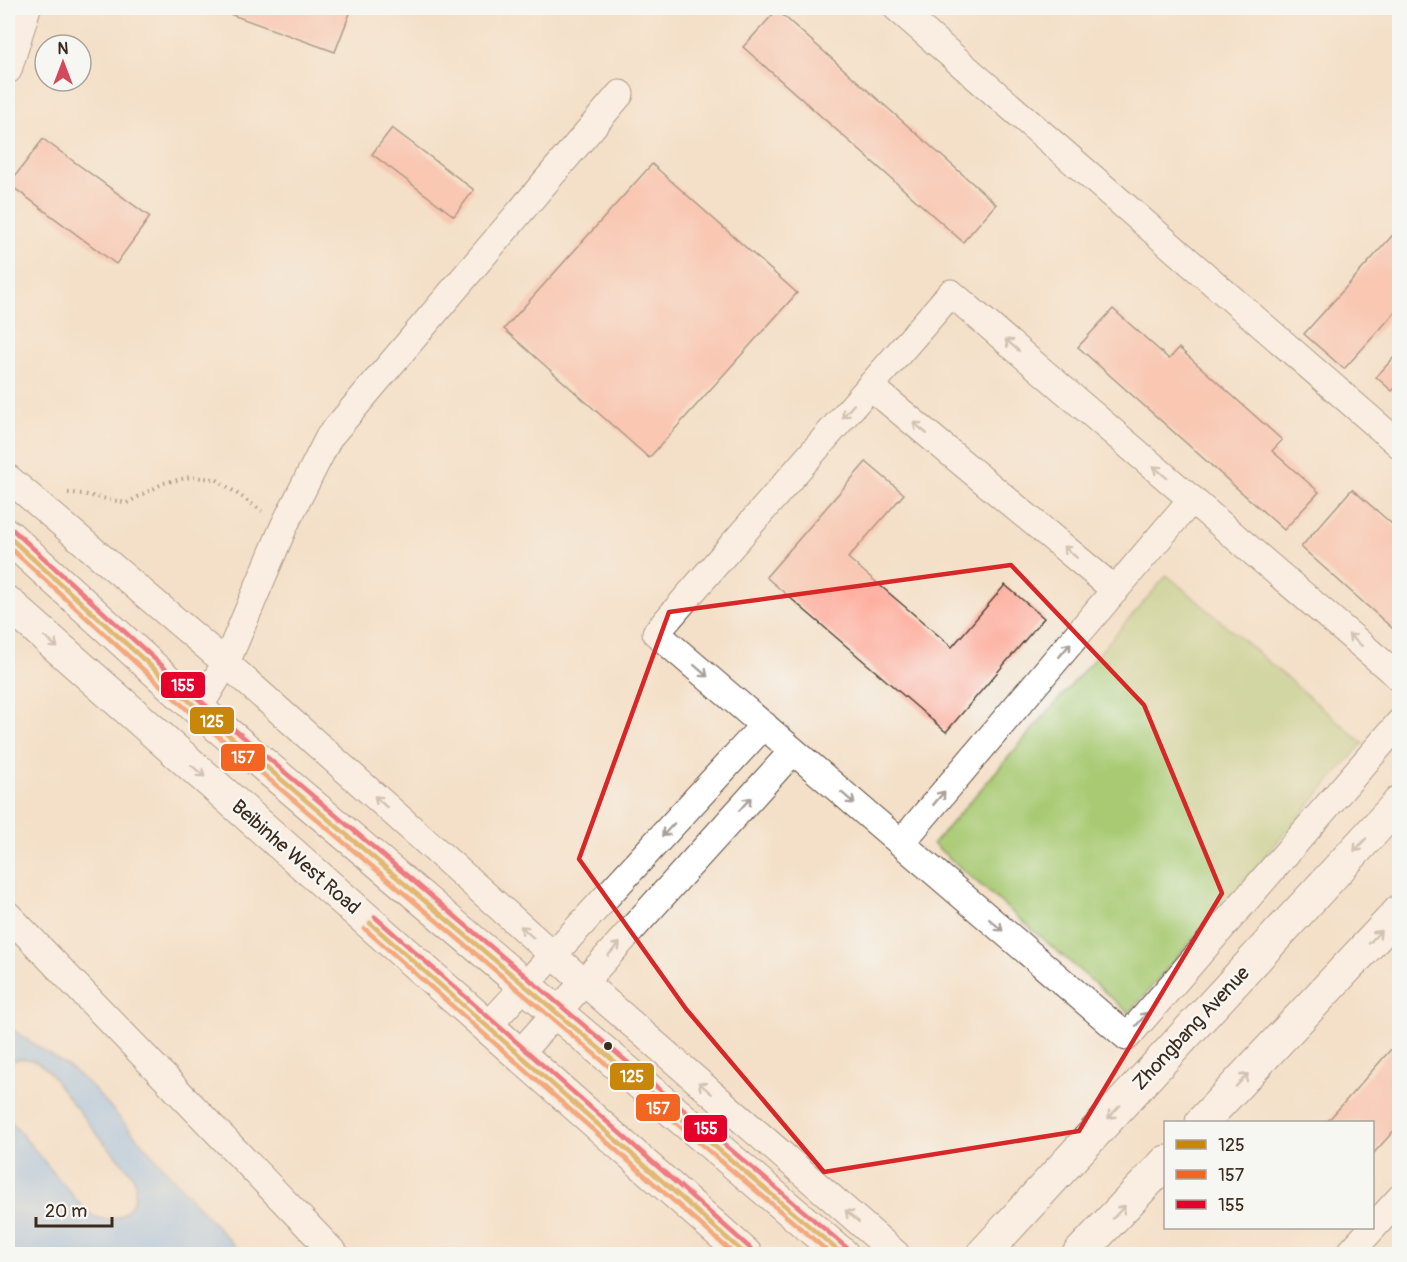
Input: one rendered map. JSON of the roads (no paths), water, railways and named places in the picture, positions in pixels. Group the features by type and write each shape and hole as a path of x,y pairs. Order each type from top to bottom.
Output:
{"main road":[{"path":"8,536 198,709 842,1254"},
{"name":"Beibinhe West Road","path":"8,603 745,1254"},
{"name":"Zhongbang Avenue","path":"983,1254 1400,802"},
{"path":"1203,1121 1400,911"},
{"path":"1079,1254 1164,1164"}],"street":[{"path":"8,70 27,8"},
{"path":"897,8 1400,445"},
{"path":"198,709 226,663 284,526 329,437 621,94"},
{"path":"1400,678 951,293 656,633 1126,1037 1400,722"},
{"path":"870,386 1115,590"},
{"path":"16,485 226,663 553,955 896,1254"},
{"path":"901,843 1192,499"},
{"path":"488,1027 764,725"},
{"path":"519,1054 793,751"},
{"path":"8,915 335,1254"},
{"path":"1374,1227 1400,1198"},
{"path":"1349,1254 1372,1229"}],"water":[{"path":"8,1027 73,1070 93,1088 242,1254 8,1254 8,1113 13,1124 84,1209 93,1216 108,1219 124,1214 133,1201 135,1184 130,1172 47,1070 38,1063 26,1059 15,1060 8,1064"}]}
